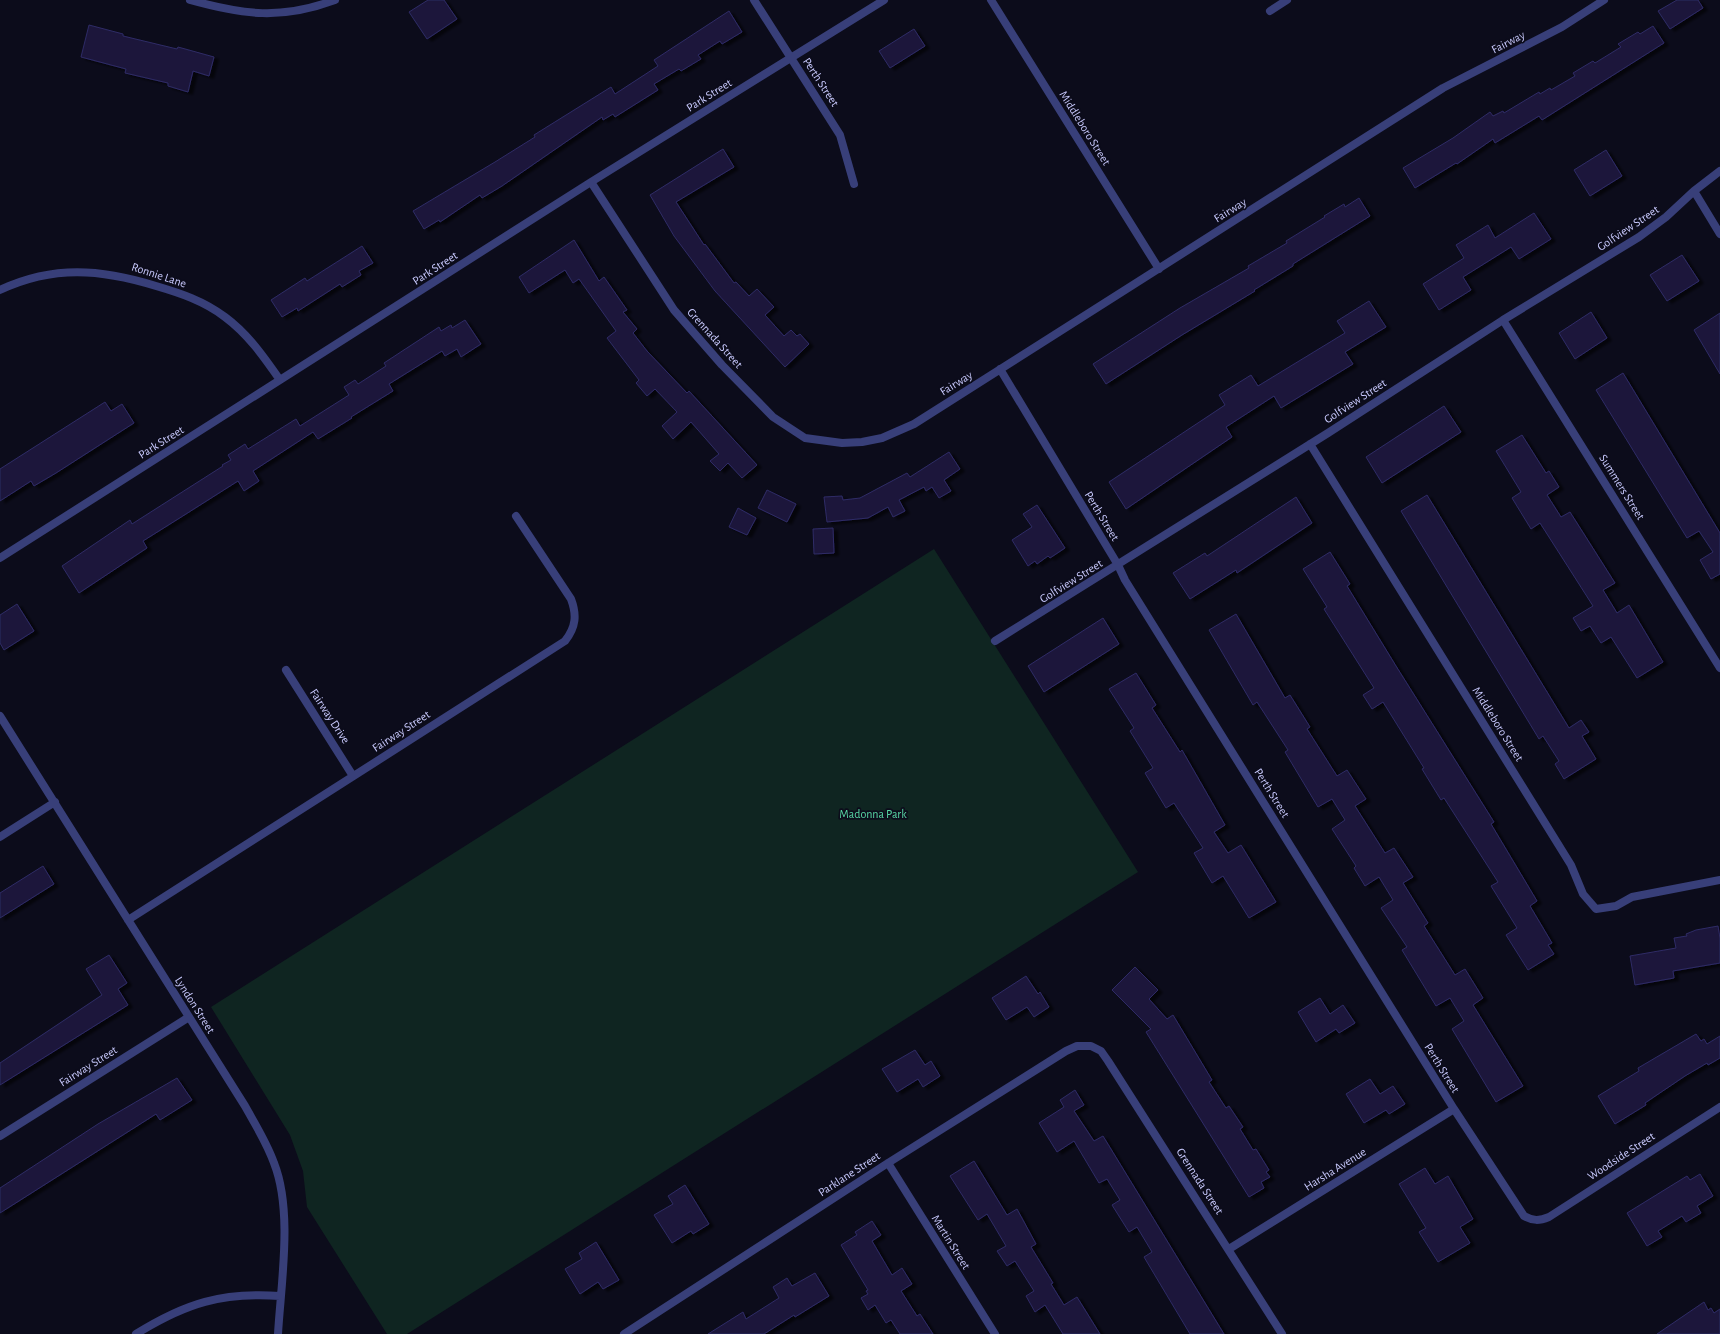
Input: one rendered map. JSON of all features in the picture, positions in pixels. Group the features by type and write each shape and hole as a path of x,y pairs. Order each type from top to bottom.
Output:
{"street":[{"path":"190,0 229,10 262,14 303,10 335,0"},
{"name":"Perth Street","path":"754,0 840,135 854,184"},
{"name":"Park Street","path":"0,558 591,182 884,0"},
{"name":"Middleboro Street","path":"991,0 1159,269"},
{"path":"1270,11 1287,0"},
{"name":"Fairway","path":"870,440 896,433 914,424 1443,88 1562,27 1604,0"},
{"name":"Golfview Street","path":"995,641 1310,444 1503,320 1639,237 1666,217 1694,191 1720,171"},
{"name":"Grennada Street","path":"591,182 674,310 773,418 805,438 842,443 870,440"},
{"path":"1694,191 1720,234"},
{"name":"Ronnie Lane","path":"0,290 28,279 68,272 100,272 124,276 177,292 204,304 230,321 247,336 280,380"},
{"name":"Summers Street","path":"1503,320 1720,668"},
{"name":"Perth Street","path":"1000,370 1118,565 1125,580 1454,1109 1520,1212 1533,1220"},
{"name":"Middleboro Street","path":"1310,444 1571,865 1583,894 1596,909 1616,906 1632,897 1720,880"},
{"name":"Fairway Street","path":"128,920 565,641 570,634 575,620 575,612 571,599 516,516"},
{"name":"Fairway Drive","path":"286,670 353,776"},
{"name":"Lyndon Street","path":"0,716 245,1106 275,1164 282,1193 284,1227 278,1334"},
{"path":"0,837 55,802"},
{"name":"Fairway Street","path":"0,1136 189,1017"},
{"name":"Parklane Street","path":"624,1334 888,1163 1066,1051 1077,1046 1091,1046"},
{"name":"Grennada Street","path":"1091,1046 1101,1052 1108,1061 1282,1334"},
{"name":"Woodside Street","path":"1533,1220 1540,1220 1549,1217 1720,1107"},
{"name":"Harsha Avenue","path":"1229,1249 1454,1109"},
{"name":"Martin Street","path":"888,1163 995,1334"},
{"path":"136,1334 176,1311 200,1302 224,1297 256,1294 280,1296"}],"green space":[{"name":"Madonna Park","path":"934,549 1138,872 407,1334 387,1334 307,1207 303,1171 290,1135 211,1007"}],"building":[{"path":"428,0 444,0 457,19 427,39 409,12"},
{"path":"1677,0 1698,0 1703,8 1670,29 1658,11"},
{"path":"729,11 742,32 722,44 720,41 698,55 701,59 681,71 679,69 654,84 658,90 615,117 613,114 603,120 602,117 502,186 482,198 480,195 440,222 439,220 424,229 413,211 535,137 534,135 611,87 615,94 658,66 654,60"},
{"path":"89,25 123,34 123,36 177,49 178,47 214,57 209,76 193,71 188,92 168,86 168,83 125,73 126,69 81,57"},
{"path":"1653,26 1664,43 1542,120 1539,116 1495,143 1493,139 1457,164 1456,163 1415,188 1403,168 1453,138 1490,112 1493,116 1503,111 1504,113 1539,92 1540,94 1550,88 1551,90 1575,76 1573,73 1593,61 1595,63 1621,47 1618,44 1638,32 1640,34"},
{"path":"914,29 925,46 890,68 879,51"},
{"path":"723,149 734,167 676,202 704,245 705,244 734,283 736,282 749,296 757,289 774,307 765,315 784,336 791,330 797,336 800,334 809,344 785,367 715,291 674,236 650,195"},
{"path":"1606,150 1622,176 1590,196 1574,170"},
{"path":"1359,198 1370,216 1293,264 1293,266 1254,290 1255,291 1182,335 1106,384 1093,364 1180,308 1249,268 1248,266 1287,243 1286,241 1325,217 1324,216 1344,204 1345,207"},
{"path":"1534,213 1551,239 1519,259 1511,247 1463,277 1471,290 1439,310 1423,284 1464,258 1456,245 1488,225 1495,238"},
{"path":"574,240 599,281 604,277 627,310 623,312 637,329 633,333 647,351 687,393 689,391 757,465 742,478 728,463 720,471 710,461 719,454 691,422 673,439 662,426 677,412 655,389 647,396 636,383 639,380 607,338 616,331 579,279 573,283 565,270 529,293 519,277"},
{"path":"362,246 373,263 359,271 361,275 342,287 340,284 298,311 297,308 282,317 271,300 305,278 307,281"},
{"path":"1682,255 1699,281 1667,301 1650,275"},
{"path":"1369,301 1386,327 1345,352 1353,364 1281,408 1274,396 1226,427 1232,437 1126,509 1109,482 1225,405 1219,395 1251,375 1258,386 1345,333 1337,321"},
{"path":"1591,312 1607,338 1575,359 1559,333"},
{"path":"1720,313 1720,374 1694,330"},
{"path":"465,320 481,344 461,357 457,349 445,356 442,351 389,384 393,391 351,417 352,418 318,439 313,432 253,471 259,481 244,491 238,481 143,541 147,548 79,593 62,566 130,520 132,524 223,466 222,465 231,460 228,455 245,444 248,449 296,419 300,426 349,395 344,387 355,380 358,384 386,366 384,363 439,327 441,331 451,325 452,328"},
{"path":"1623,373 1720,533 1720,574 1711,579 1700,560 1713,552 1699,531 1687,538 1596,390"},
{"path":"105,402 111,411 122,404 134,423 34,486 31,481 0,501 0,469"},
{"path":"1444,406 1461,432 1382,483 1366,457"},
{"path":"1522,435 1546,473 1549,471 1559,487 1547,495 1561,517 1570,512 1615,583 1603,590 1617,613 1629,605 1663,662 1637,678 1611,637 1601,643 1590,626 1581,631 1573,618 1593,606 1540,523 1531,529 1512,498 1521,492 1496,451"},
{"path":"949,452 960,469 944,480 951,491 939,498 932,487 926,491 924,487 899,500 905,511 893,517 888,507 868,518 827,522 824,497 842,496 843,500 860,498 907,473 910,477"},
{"path":"767,490 796,504 787,522 758,508"},
{"path":"1427,495 1569,728 1581,720 1589,732 1582,736 1596,759 1564,779 1555,764 1559,761 1543,736 1539,739 1401,511"},
{"path":"1296,497 1312,523 1237,573 1236,570 1190,599 1173,573 1205,553 1207,556"},
{"path":"1037,505 1065,548 1050,558 1048,556 1037,564 1035,561 1028,566 1012,540 1032,527 1023,514"},
{"path":"738,508 756,518 747,535 729,527"},
{"path":"833,528 834,553 814,554 813,529"},
{"path":"1330,552 1350,584 1347,586 1494,822 1491,824 1537,901 1530,906 1552,943 1548,945 1554,954 1528,970 1506,935 1517,928 1491,886 1498,882 1444,798 1441,800 1422,769 1424,768 1383,702 1372,709 1363,695 1374,688 1324,609 1327,607 1303,569"},
{"path":"17,604 34,631 4,650 0,643 0,615"},
{"path":"1236,614 1285,698 1290,695 1310,727 1307,729 1337,776 1347,770 1366,799 1355,806 1385,853 1394,848 1413,877 1403,883 1428,923 1424,926 1455,975 1465,969 1483,998 1473,1005 1523,1086 1496,1102 1452,1029 1464,1021 1450,998 1436,1006 1402,950 1407,947 1381,908 1393,900 1379,877 1365,886 1354,868 1356,866 1332,829 1345,820 1332,799 1318,807 1285,752 1288,750 1257,702 1253,705 1209,630"},
{"path":"1103,618 1119,644 1044,692 1028,666"},
{"path":"1136,673 1156,705 1152,708 1180,752 1182,750 1225,825 1214,832 1228,853 1241,845 1276,902 1249,918 1223,876 1212,883 1194,853 1203,848 1174,803 1166,808 1145,773 1153,768 1130,731 1134,728 1109,689"},
{"path":"43,866 54,884 0,918 0,893"},
{"path":"1718,926 1720,938 1720,963 1673,971 1674,978 1635,985 1630,956 1676,948 1674,938 1687,936 1686,934 1696,930"},
{"path":"109,955 127,983 118,989 128,1005 0,1085 0,1063 102,995 86,969"},
{"path":"1135,967 1158,990 1149,999 1167,1019 1173,1015 1212,1080 1209,1082 1226,1108 1229,1106 1243,1127 1240,1129 1253,1150 1256,1149 1269,1170 1266,1172 1270,1177 1261,1182 1264,1188 1249,1197 1146,1032 1151,1029 1112,990"},
{"path":"1026,976 1038,994 1040,992 1049,1007 1034,1017 1027,1007 1006,1020 992,998"},
{"path":"1320,998 1330,1014 1343,1005 1355,1023 1339,1033 1336,1029 1316,1042 1298,1012"},
{"path":"1696,1034 1701,1041 1704,1039 1707,1044 1720,1036 1720,1058 1708,1065 1707,1063 1685,1076 1645,1103 1646,1105 1615,1124 1598,1096 1639,1071 1638,1068"},
{"path":"915,1050 925,1065 931,1061 940,1076 923,1087 918,1079 897,1092 882,1069"},
{"path":"177,1078 192,1100 160,1120 156,1114 0,1213 0,1188 98,1124"},
{"path":"1370,1079 1380,1094 1393,1086 1405,1104 1389,1114 1386,1110 1364,1123 1346,1094"},
{"path":"1075,1090 1084,1105 1074,1111 1094,1141 1103,1136 1224,1334 1190,1334 1144,1257 1152,1252 1137,1227 1129,1232 1112,1205 1120,1200 1107,1179 1099,1183 1074,1141 1057,1152 1039,1123 1064,1107 1060,1100"},
{"path":"974,1161 1007,1215 1017,1209 1036,1244 1031,1247 1053,1283 1051,1284 1064,1305 1077,1297 1100,1334 1063,1334 1045,1305 1035,1312 1026,1296 1034,1291 1015,1261 1007,1266 997,1251 1006,1246 987,1214 978,1220 950,1176"},
{"path":"1425,1168 1435,1184 1448,1176 1473,1219 1460,1227 1470,1243 1438,1262 1419,1232 1426,1228 1399,1184"},
{"path":"1700,1174 1713,1196 1697,1206 1701,1213 1686,1222 1682,1216 1658,1231 1662,1237 1647,1246 1627,1213 1687,1176 1690,1180"},
{"path":"685,1185 709,1224 693,1234 691,1231 672,1243 654,1215 673,1204 668,1196"},
{"path":"872,1221 881,1235 872,1241 892,1275 902,1268 912,1284 901,1291 917,1316 920,1314 933,1334 900,1334 891,1320 886,1323 875,1305 868,1310 861,1298 868,1294 866,1291 868,1290 841,1245 857,1235 855,1232"},
{"path":"596,1242 619,1280 603,1289 598,1282 580,1294 565,1269 582,1259 579,1253"},
{"path":"815,1273 829,1296 795,1317 794,1315 764,1334 708,1334 743,1312 746,1319 779,1298 773,1287 787,1278 792,1286"},
{"path":"1704,1302 1708,1310 1711,1308 1714,1313 1720,1309 1720,1334 1657,1334"}]}
